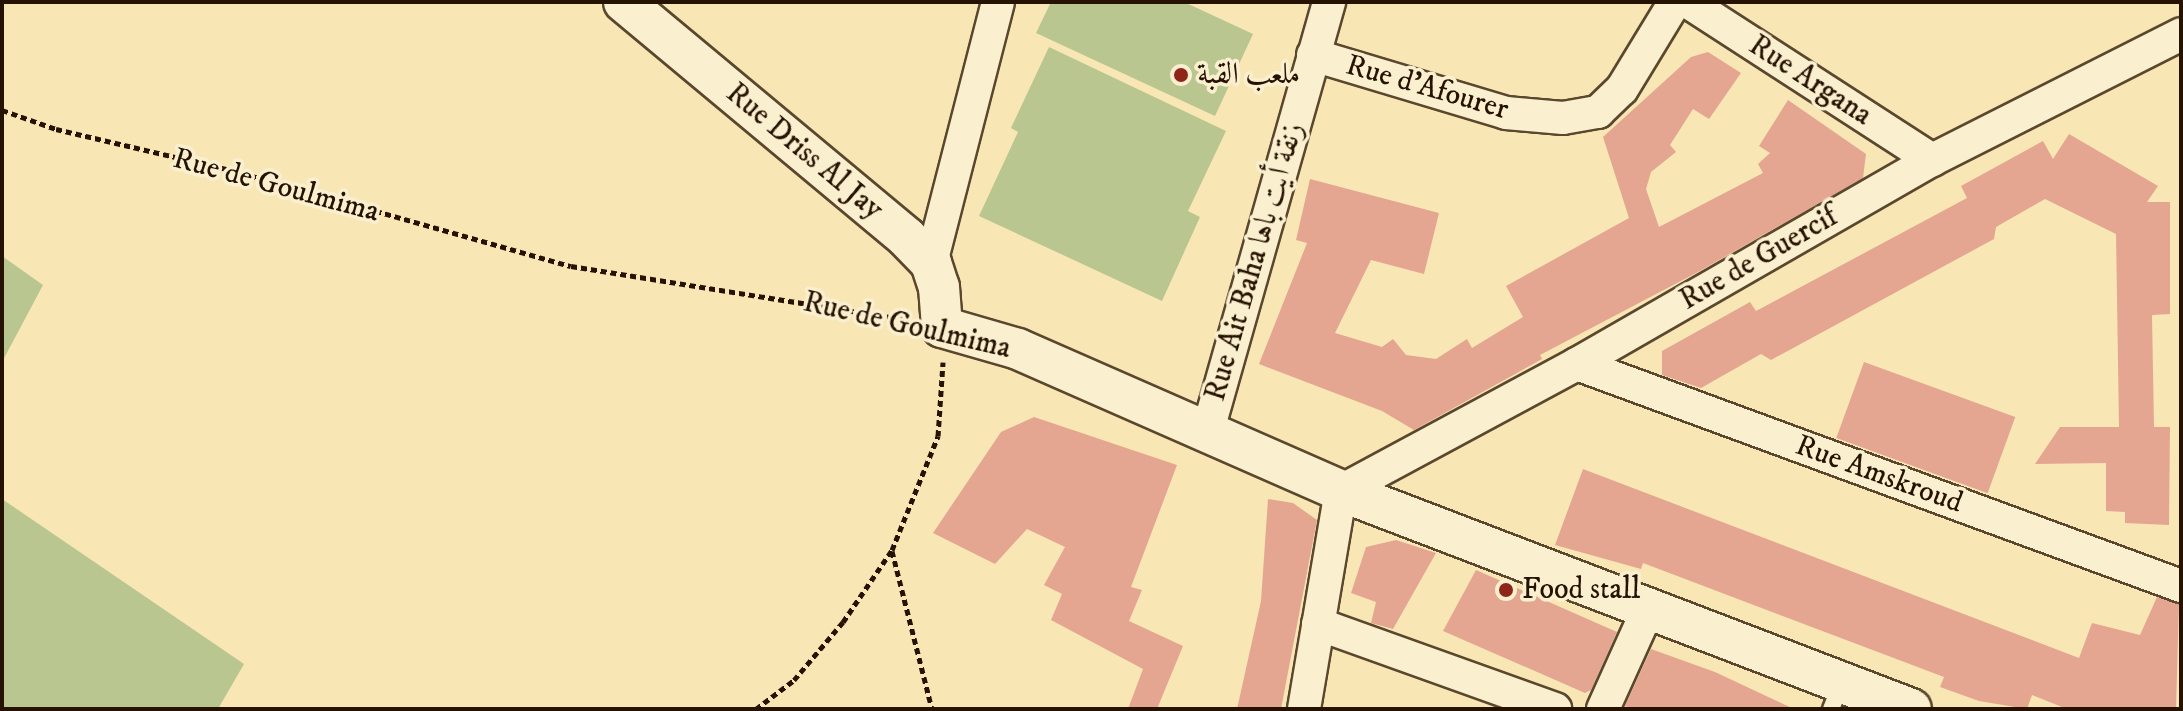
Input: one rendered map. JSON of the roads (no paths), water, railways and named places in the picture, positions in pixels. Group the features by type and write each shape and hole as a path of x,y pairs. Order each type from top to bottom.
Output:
{"street":[{"name":"Rue Driss Al Jay","path":"624,2 931,263"},
{"path":"931,263 998,2"},
{"name":"Rue Ait Baha زنقة أيت باها","path":"1208,430 1329,2"},
{"name":"Rue d'Afourer","path":"1313,55 1506,113 1563,118 1598,112 1622,89 1675,2"},
{"name":"Rue Argana","path":"1688,2 1932,160"},
{"name":"Rue de Guercif","path":"1341,491 1577,364 1932,160 2181,34"},
{"name":"Rue de Goulmima","path":"931,263 942,327 1018,349 1341,491 1649,607 1836,696 1911,709"},
{"name":"Rue Amskroud","path":"1577,364 2181,586"},
{"path":"1304,709 1341,491"},
{"path":"1603,709 1649,607"},
{"path":"1318,624 1555,709"}],"place":[{"name":"ملعب القبة","path":"1181,75"},
{"name":"Food stall","path":"1506,590"}]}
